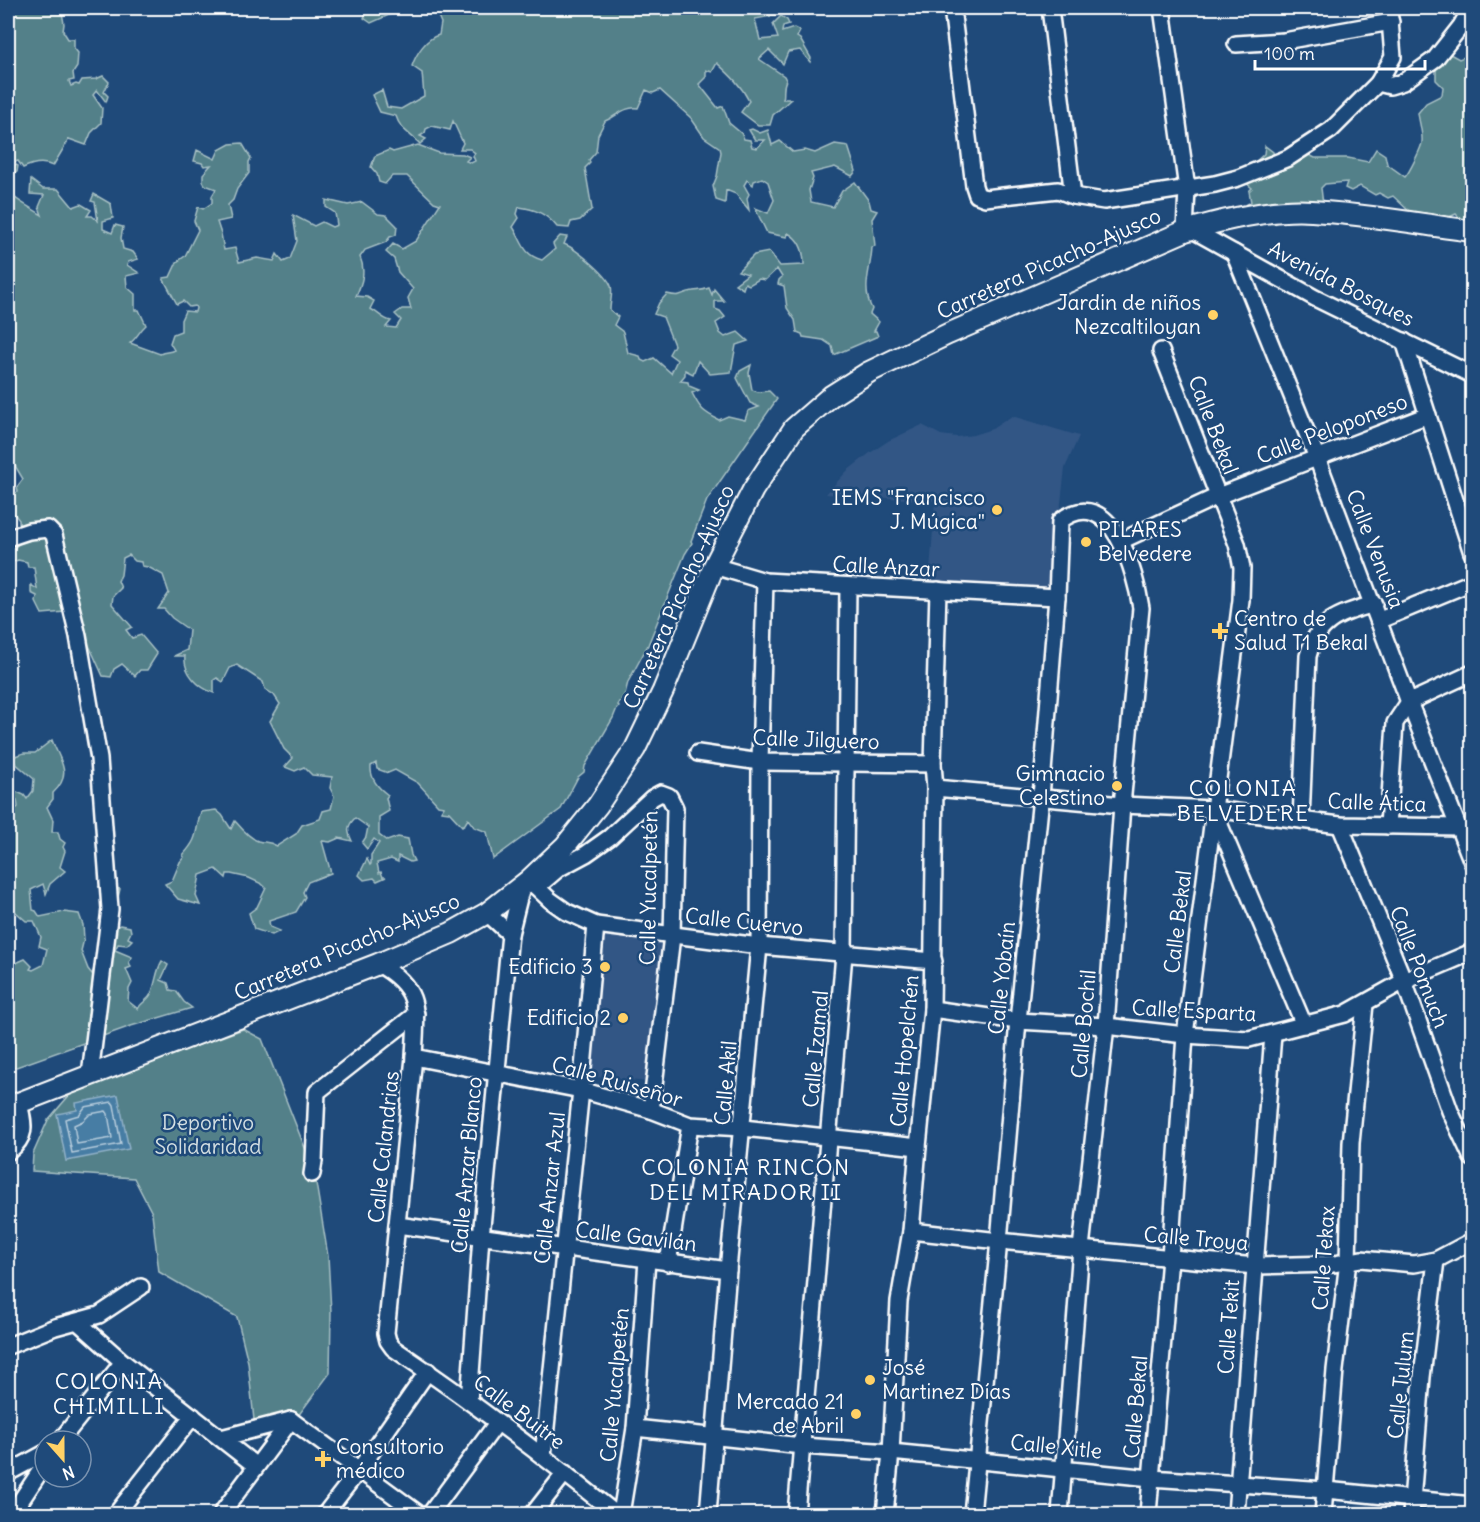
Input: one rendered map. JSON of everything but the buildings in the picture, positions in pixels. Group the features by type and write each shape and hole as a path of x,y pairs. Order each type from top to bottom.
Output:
{"main road":[{"name":"Carretera Picacho-Ajusco","path":"13,1105 378,964 451,933 529,884 565,846 598,805 635,749 663,691 714,566 753,490 795,428 831,396 869,372 948,334 1188,230 1250,216 1284,211 1312,211 1473,231"}],"street":[{"path":"952,8 974,186 977,195 985,198 1058,190 1073,196 1104,201 1187,189 1238,178 1288,158 1331,130 1378,83 1393,57 1390,15 1284,40 1236,44"},
{"path":"1050,8 1073,196"},
{"path":"1162,8 1187,189 1188,230"},
{"path":"1378,83 1390,86 1403,82 1435,59 1461,26 1471,8"},
{"name":"Avenida Bosques","path":"1188,230 1315,298 1473,375"},
{"name":"Calle Venusia","path":"1234,253 1317,458 1374,604 1409,702 1473,862"},
{"path":"1404,341 1473,553"},
{"name":"Calle Bekal","path":"1148,1515 1170,1258 1185,1035 1240,600 1242,568 1237,544 1161,351"},
{"name":"Calle Peloponeso","path":"1121,541 1218,496 1428,415"},
{"name":"Calle Yobaín","path":"972,1515 1041,797 1057,597 1060,520 1070,513 1093,513 1109,524 1121,541"},
{"path":"8,538 29,531 48,529 54,535 78,636 99,759 110,909 90,1076"},
{"name":"Calle Bochil","path":"1060,1515 1081,1248 1106,1026 1122,804 1141,608 1137,581 1121,541"},
{"name":"Calle Anzar","path":"714,566 765,581 1057,597"},
{"name":"Calle Akil","path":"708,1515 728,1270 759,946 760,762 765,581"},
{"path":"1380,620 1473,582"},
{"name":"Calle Izamal","path":"796,1515 844,954 849,586"},
{"name":"Calle Hopelchén","path":"885,1515 891,1452 899,1301 911,1231 932,1009 936,788 933,764 938,590"},
{"path":"1301,820 1308,656 1312,639 1322,626 1348,611 1374,604"},
{"path":"1388,826 1395,723 1409,702 1473,673"},
{"name":"Calle Jilguero","path":"698,753 760,762 933,764"},
{"name":"Calle Ática","path":"936,788 1122,804 1213,809 1340,825 1458,827"},
{"name":"Calle Yucalpetén","path":"529,884 586,854 610,837 652,798 661,793 669,796 675,807 672,936 651,1110"},
{"path":"1213,809 1304,1025"},
{"name":"Calle Pomuch","path":"1340,825 1404,981 1450,1111 1473,1158"},
{"name":"Calle Cuervo","path":"529,884 567,912 596,925 759,946 934,961"},
{"name":"Calle Anzar Blanco","path":"469,1401 481,1237 510,934 529,884"},
{"path":"486,913 510,934"},
{"name":"Calle Anzar Azul","path":"543,1456 596,925"},
{"name":"Calle Esparta","path":"932,1009 1018,1021 1106,1026 1185,1035 1249,1039 1345,1014 1404,981 1473,952"},
{"name":"Calle Calandrias","path":"378,964 407,986 416,1014 414,1057 386,1333 393,1348"},
{"name":"Calle Tekax","path":"1323,1515 1335,1370 1348,1261 1351,1143 1365,1004"},
{"path":"312,1174 315,1161 317,1092 416,1014"},
{"name":"Calle Tekit","path":"1236,1515 1272,1034"},
{"name":"Calle Ruiseñor","path":"414,1057 581,1090 651,1110 690,1125 743,1128 918,1147"},
{"path":"8,1152 21,1138 24,1126 13,1105"},
{"path":"668,1263 690,1125"},
{"name":"Calle Gavilán","path":"397,1226 728,1270"},
{"name":"Calle Troya","path":"911,1231 1255,1266 1334,1264 1361,1259 1414,1264 1436,1260 1473,1241"},
{"name":"Calle Yucalpetén","path":"621,1515 635,1428 647,1260"},
{"name":"Calle Tulum","path":"1411,1515 1422,1377 1436,1260"},
{"path":"8,1346 55,1327 99,1315 141,1287"},
{"path":"78,1322 123,1362 256,1466"},
{"name":"Calle Buitre","path":"393,1348 543,1456 616,1515"},
{"path":"70,1429 123,1362"},
{"path":"325,1515 428,1371"},
{"path":"116,1515 193,1416"},
{"path":"221,1438 291,1420"},
{"path":"291,1420 419,1515"},
{"path":"220,1515 291,1420"},
{"path":"430,1515 497,1423"},
{"name":"Calle Xitle","path":"635,1428 802,1446 891,1452 1151,1478 1412,1497 1473,1505"},
{"path":"8,1473 33,1459"},
{"path":"533,1515 565,1473"},
{"path":"19,1512 33,1486"}],"shaded area":[{"name":"IEMS \"Francisco J. Múgica\"","path":"1012,416 1079,436 1065,468 1059,520 1056,596 929,587 935,501 826,494 847,471 870,453 888,441 922,425 941,435 957,437 992,429"},
{"path":"597,932 664,940 650,1082 586,1076"}],"green space":[{"path":"8,8 69,8 62,12 63,31 68,39 74,39 74,48 78,53 77,67 73,73 74,80 69,81 71,86 79,85 82,80 103,76 109,82 104,92 108,96 106,102 97,90 93,95 102,108 101,123 91,133 86,145 69,139 53,166 38,163 23,168 18,161 12,163 18,166 17,172 10,174 8,179"},
{"path":"368,8 788,8 781,14 755,19 760,40 778,38 773,24 781,16 787,20 789,24 783,26 782,32 794,28 800,31 797,37 811,58 810,62 800,50 788,52 783,64 769,50 759,59 784,76 786,80 783,99 791,99 773,115 770,125 758,125 741,112 749,101 739,85 717,63 712,72 706,70 706,77 699,84 718,108 723,106 729,123 742,134 744,139 750,140 752,147 757,148 765,140 755,140 749,130 752,129 760,133 768,130 772,145 780,141 793,152 805,150 815,153 835,144 848,146 856,171 852,176 835,167 811,173 813,178 809,190 811,202 833,207 842,191 855,182 869,201 871,209 877,211 872,219 875,246 872,247 867,293 872,309 870,314 879,322 874,331 878,336 834,355 832,346 823,340 803,337 797,332 795,320 787,308 784,286 778,284 782,277 777,269 765,280 759,279 749,285 745,283 743,289 735,284 748,274 738,271 754,255 769,252 780,266 804,265 801,247 788,233 787,237 767,233 755,208 768,213 774,200 768,182 762,178 754,181 753,185 747,180 744,185 749,194 747,198 749,210 736,194 726,190 725,203 716,200 713,186 717,176 720,148 704,137 691,118 660,90 653,93 646,90 638,108 625,110 605,121 598,135 596,152 585,168 592,209 580,220 571,222 569,228 557,227 540,213 519,207 517,214 519,218 513,227 524,247 530,254 542,260 555,249 553,244 560,236 567,237 564,244 590,262 604,275 611,286 610,310 618,317 614,325 623,332 628,353 640,356 645,362 654,358 671,373 677,360 669,354 674,345 663,317 654,314 659,303 667,294 679,295 709,288 712,295 714,289 724,301 715,301 715,309 725,317 716,323 720,333 725,337 738,332 748,341 736,345 731,372 710,374 698,361 693,374 685,370 685,375 680,381 688,382 689,386 699,390 692,393 697,403 702,410 719,420 728,416 745,420 748,411 759,407 750,403 737,378 740,371 751,365 749,373 752,390 769,391 777,399 707,500 692,543 685,554 648,645 628,682 619,707 561,809 493,859 487,832 474,827 468,819 462,826 449,812 441,811 444,806 438,805 418,783 395,770 388,773 377,769 376,763 371,766 373,779 388,795 386,798 389,811 379,817 379,835 387,841 398,837 408,839 414,861 410,862 398,856 398,862 391,859 377,863 379,873 381,872 383,877 386,877 377,881 374,878 364,880 359,875 367,859 371,864 371,855 379,843 374,839 367,849 362,843 368,827 355,818 349,829 352,841 339,838 330,842 322,841 331,873 308,882 303,892 305,897 296,912 269,921 270,927 280,931 272,935 254,929 249,913 257,907 266,888 262,884 231,874 227,874 226,878 216,869 200,875 196,896 200,905 178,899 165,884 172,881 183,855 194,839 201,812 216,810 231,829 235,821 255,840 277,846 296,834 302,825 320,819 323,811 331,809 334,796 330,788 332,777 312,775 304,767 295,771 285,767 293,758 284,749 270,721 280,704 274,695 265,689 263,682 237,665 230,668 223,682 217,678 214,680 214,693 198,684 189,674 185,656 174,656 187,650 189,630 164,609 158,609 169,593 163,575 142,566 141,562 135,561 129,555 123,558 118,581 121,588 113,596 112,604 132,627 126,630 132,638 141,635 157,654 147,670 140,670 135,676 122,664 114,669 111,677 103,676 71,606 65,612 42,614 36,602 37,596 31,593 31,585 37,589 34,567 28,567 27,562 18,560 8,564 8,547 15,547 20,543 19,520 8,509 8,501 11,500 9,495 18,492 17,487 23,479 8,454 10,401 8,398 8,192 42,215 39,207 44,195 30,194 31,180 43,189 58,189 73,207 81,204 91,210 87,216 92,216 98,221 95,202 91,201 94,194 111,204 113,218 103,221 103,229 112,233 115,225 123,227 121,238 123,249 133,252 138,259 128,262 127,265 139,273 126,276 127,287 135,294 135,310 139,310 146,325 130,343 160,354 174,350 170,343 173,334 181,331 181,320 185,311 195,312 196,308 195,306 189,307 183,301 177,304 163,278 170,277 177,262 185,256 198,230 194,221 198,207 203,209 212,203 212,196 216,189 205,185 203,181 203,174 211,165 204,166 194,161 197,150 215,159 219,150 230,144 242,143 251,158 249,173 228,205 231,219 217,222 224,250 235,248 239,262 257,258 274,261 277,254 283,262 290,259 297,241 293,215 314,226 322,222 332,227 337,225 335,213 326,207 326,200 348,205 362,202 378,214 386,215 397,226 396,235 390,237 386,242 365,250 360,257 363,267 362,277 356,296 367,297 374,301 370,309 391,321 386,327 396,328 401,320 395,314 402,309 411,309 408,298 413,289 398,272 394,259 386,252 393,244 402,249 416,241 440,204 434,202 407,176 392,176 385,184 379,182 377,174 371,167 375,156 389,150 393,152 418,145 439,153 463,154 470,157 466,161 471,163 475,161 473,156 475,153 470,149 460,149 463,143 453,121 450,130 432,126 426,129 425,133 420,136 426,139 420,144 403,128 396,116 380,112 372,95 382,90 387,107 401,109 424,96 422,73 412,66 422,47 430,39 439,35 441,23 438,16 400,10 371,23 364,18"},
{"path":"1450,54 1459,59 1472,54 1472,225 1466,225 1456,214 1438,222 1426,213 1410,212 1393,196 1388,198 1379,193 1375,195 1360,186 1351,191 1345,188 1347,182 1325,184 1321,188 1323,204 1274,224 1244,206 1251,202 1249,191 1252,188 1245,182 1253,164 1264,154 1265,146 1273,152 1274,157 1307,154 1315,158 1348,158 1368,162 1376,149 1385,155 1387,164 1405,177 1422,142 1418,113 1426,103 1442,95 1443,87 1436,80 1436,65"},
{"path":"52,740 64,773 47,807 53,820 52,832 58,832 60,839 65,843 60,867 65,871 50,884 46,894 43,884 31,890 33,910 40,917 64,912 79,914 84,939 81,951 92,974 101,949 103,894 99,887 120,889 117,902 118,918 114,922 116,927 120,925 130,927 131,932 128,938 132,940 127,945 118,944 115,950 132,957 129,962 131,967 126,969 132,983 128,1001 138,1009 148,998 153,990 162,961 168,965 161,980 168,983 170,990 176,991 192,1008 131,1026 8,1070 8,952 16,963 25,959 32,966 30,969 33,970 43,965 47,949 39,946 41,937 34,921 26,921 8,905 8,823 11,804 18,807 17,800 11,799 17,792 27,799 33,791 34,779 14,762 12,757 24,753 35,753"},
{"name":"Deportivo Solidaridad","path":"243,1029 262,1039 314,1171 328,1256 331,1312 330,1373 298,1416 288,1414 254,1420 248,1362 237,1317 159,1272 152,1213 134,1178 32,1171 33,1154 48,1120 73,1091"}],"water":[{"path":"118,1095 129,1149 66,1161 57,1114 77,1110 76,1103"}],"place":[{"name":"Jardin de niños Nezcaltiloyan","path":"1213,315"},
{"name":"IEMS \"Francisco J. Múgica\"","path":"997,510"},
{"name":"PILARES Belvedere","path":"1086,542"},
{"name":"Centro de Salud T1 Bekal","path":"1220,631"},
{"name":"Gimnacio Celestino","path":"1117,786"},
{"name":"Edificio 3","path":"605,967"},
{"name":"Edificio 2","path":"623,1018"},
{"name":"José Martinez Días","path":"870,1380"},
{"name":"Mercado 21 de Abril","path":"856,1414"},
{"name":"Consultorio médico","path":"323,1459"}],"district":[{"name":"COLONIA BELVEDERE","path":"1243,800"},
{"name":"COLONIA RINCÓN DEL MIRADOR II","path":"746,1180"},
{"name":"COLONIA CHIMILLI","path":"109,1394"}]}
